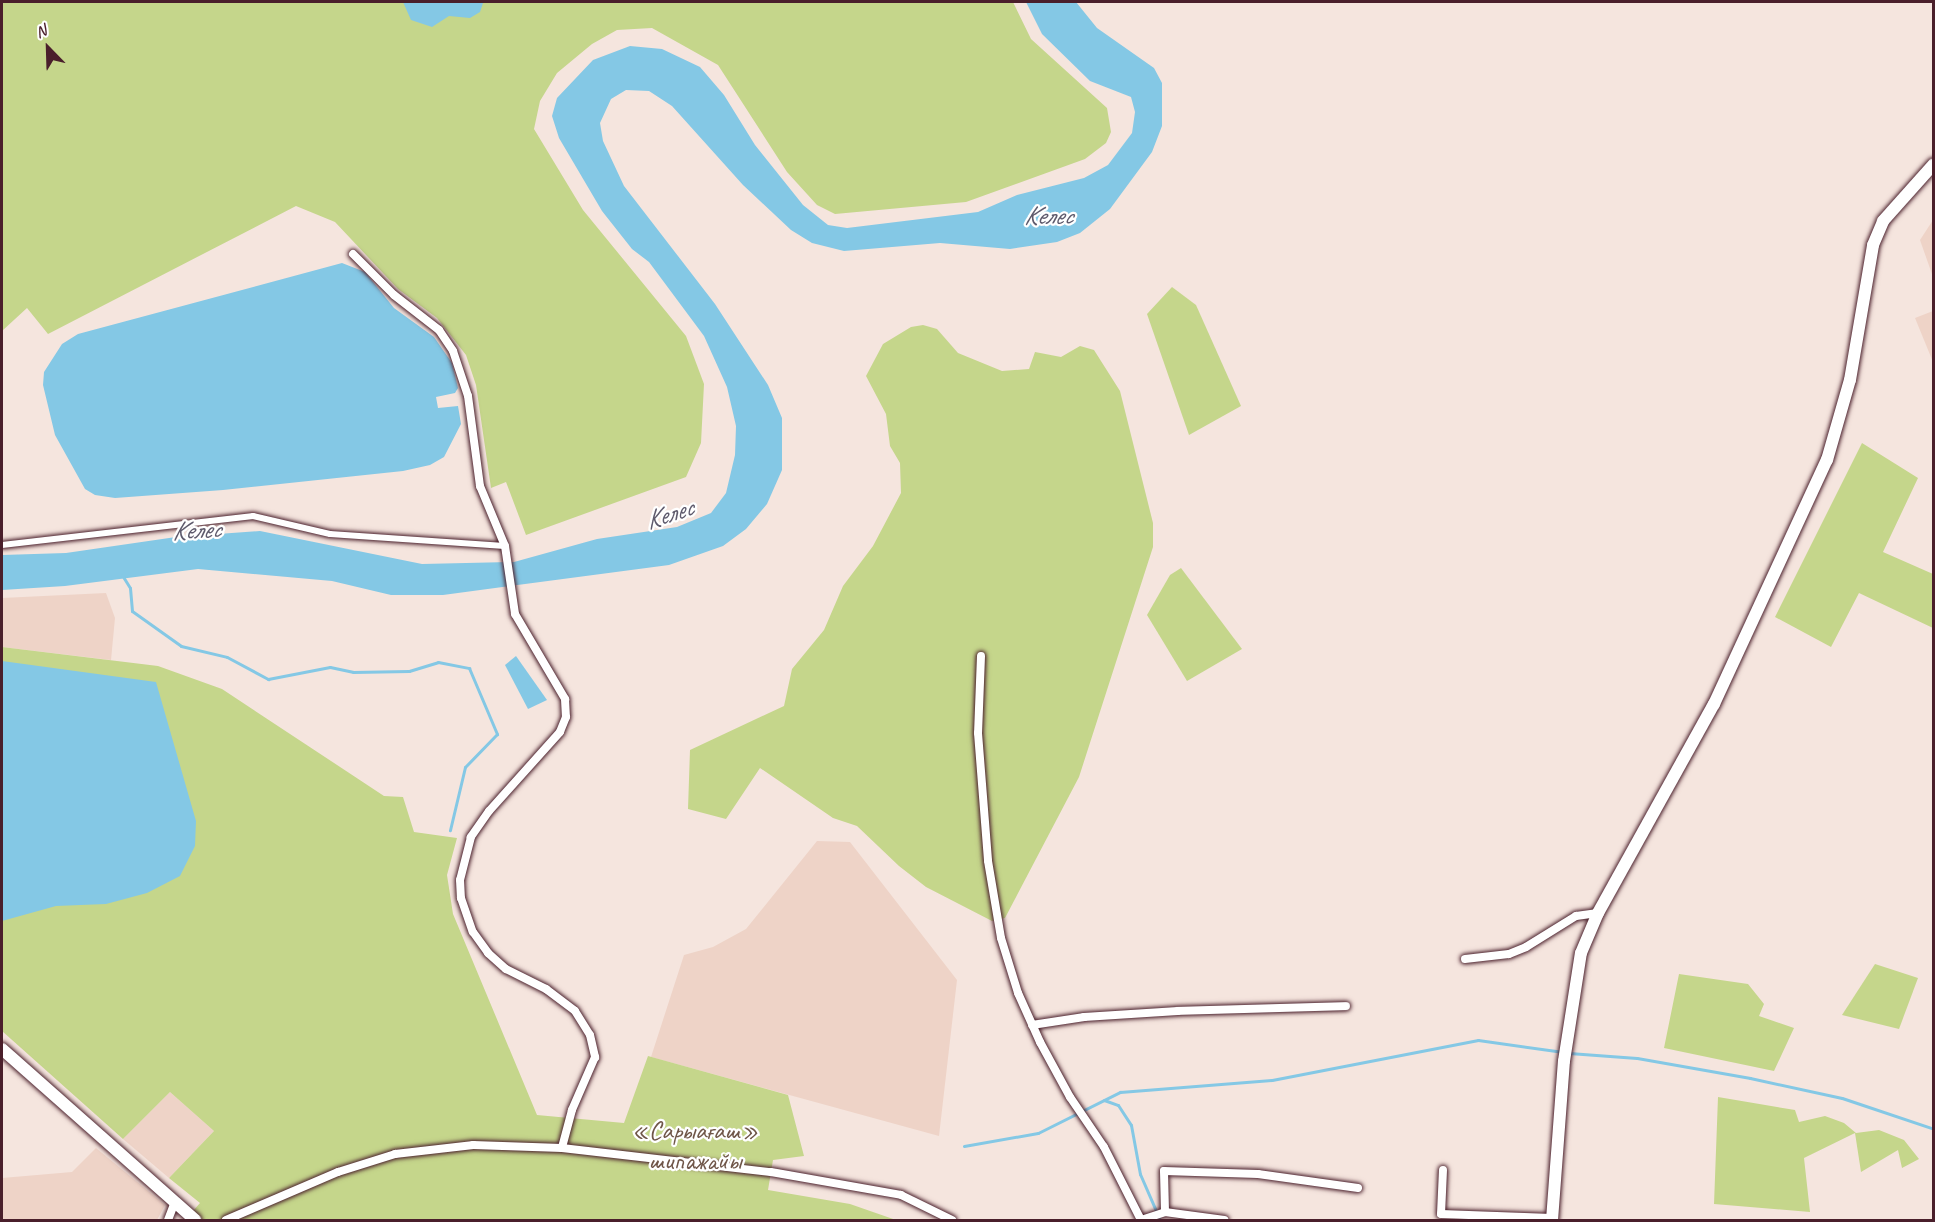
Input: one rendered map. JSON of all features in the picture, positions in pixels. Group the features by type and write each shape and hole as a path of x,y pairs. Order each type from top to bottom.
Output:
{"main road":[{"path":"1552,1219 1564,1061 1579,964 1598,914 1714,704 1827,460 1850,380 1873,245 1890,211 1934,164"},
{"path":"2,1049 195,1221"}],"street":[{"path":"353,254 394,295 439,330 453,351 468,396 480,486 505,546 519,625 562,689 566,717 555,740 508,787 471,837 462,859 461,898 473,932 488,953 506,969 546,989 575,1011 590,1035 595,1057 572,1110 562,1148"},
{"path":"2,545 253,516 330,534 505,546"},
{"path":"981,656 978,733 988,861 1001,938 1032,1025 1070,1097 1104,1147 1141,1220 1165,1212 1224,1221"},
{"path":"1465,959 1509,954 1576,916 1598,914"},
{"path":"1032,1025 1084,1017 1178,1011 1346,1006"},
{"path":"226,1221 338,1172 395,1154 473,1145 562,1148 771,1172 901,1195 952,1221"},
{"path":"1443,1170 1441,1214 1552,1219"},
{"path":"1165,1212 1164,1171 1258,1174 1358,1188"},
{"path":"168,1221 176,1202"}],"shaded area":[{"path":"1933,220 1933,277 1920,240"},
{"path":"1933,311 1933,362 1915,318"},
{"path":"106,593 115,618 111,660 2,647 2,598"},
{"path":"817,841 850,842 957,980 939,1136 651,1057 684,955 713,947 746,929"},
{"path":"170,1092 214,1131 169,1178 123,1139"},
{"path":"96,1148 165,1205 157,1220 2,1220 2,1178 72,1172"}],"green space":[{"path":"2,2 1013,2 1031,39 1107,108 1111,132 1106,143 1085,159 966,202 835,214 817,205 787,172 718,65 652,28 617,30 592,44 557,73 540,101 534,129 583,210 686,336 704,384 701,443 686,477 526,535 506,482 491,488 476,385 466,355 437,318 398,289 335,222 296,206 48,334 27,308 2,331"},
{"path":"1172,287 1196,305 1241,406 1189,435 1147,314"},
{"path":"923,325 937,329 958,353 1002,371 1029,369 1035,352 1061,357 1080,346 1094,350 1120,391 1153,523 1153,547 1079,777 1005,918 992,921 926,887 899,866 857,826 833,818 760,768 726,819 688,809 690,750 784,706 792,669 824,630 843,586 873,546 901,493 900,463 890,446 886,414 866,376 883,344 911,327"},
{"path":"1862,443 1918,478 1883,552 1933,574 1933,628 1859,593 1831,647 1775,617"},
{"path":"1181,568 1242,649 1187,681 1147,615 1170,575"},
{"name":"«Сарыағаш» шипажайы","path":"2,647 158,666 222,689 384,796 403,797 414,832 457,838 447,875 453,914 537,1115 624,1123 648,1056 788,1095 804,1156 773,1160 768,1190 850,1204 896,1220 185,1220 200,1203 169,1178 214,1131 170,1092 123,1139 2,1031"},
{"path":"1875,964 1918,978 1899,1029 1842,1015"},
{"path":"1679,974 1748,984 1764,1004 1759,1016 1794,1028 1774,1071 1664,1048"},
{"path":"1718,1097 1795,1110 1799,1122 1825,1116 1844,1123 1856,1133 1879,1130 1904,1140 1919,1159 1902,1168 1898,1150 1861,1172 1855,1133 1804,1158 1810,1212 1714,1204"}],"water":[{"path":"403,2 483,3 480,12 470,18 449,16 432,27 411,20"},
{"name":"Келес","path":"1026,2 1076,2 1097,28 1154,68 1162,83 1162,126 1152,152 1110,209 1080,233 1057,242 1010,249 940,243 844,251 812,243 791,230 743,185 672,106 649,91 626,90 611,99 600,123 603,141 624,186 715,304 768,385 782,418 782,470 767,504 746,529 723,546 669,565 443,595 391,595 332,581 198,569 65,586 2,590 2,555 66,553 176,537 260,531 422,564 514,562 597,539 677,527 711,513 726,493 735,455 736,426 727,387 704,336 649,262 632,249 602,211 559,138 552,116 557,98 593,60 630,46 662,49 700,67 724,95 755,145 803,205 828,225 847,228 978,212 1017,195 1084,178 1108,165 1132,133 1135,112 1131,97 1090,81 1042,34"},
{"path":"342,263 365,272 394,308 434,337 452,363 458,388 455,393 436,397 438,408 458,406 461,424 444,457 430,465 403,471 223,490 115,498 95,495 85,489 55,435 43,385 44,372 62,344 78,334"},
{"path":"516,656 547,700 528,709 505,665"},
{"path":"2,661 156,682 196,821 195,846 180,876 147,893 106,904 56,906 2,921"}],"waterway":[{"path":"122,575 130,588 132,611 181,646 227,657 268,679 330,667 353,672 409,671 438,662 469,668 497,734 465,767 450,830"},
{"path":"964,1146 1038,1133 1120,1092 1272,1080 1478,1040 1563,1052"},
{"path":"1569,1053 1637,1058 1750,1078 1842,1098 1934,1129"},
{"path":"1104,1100 1118,1105 1131,1125 1140,1174 1160,1220"}]}
